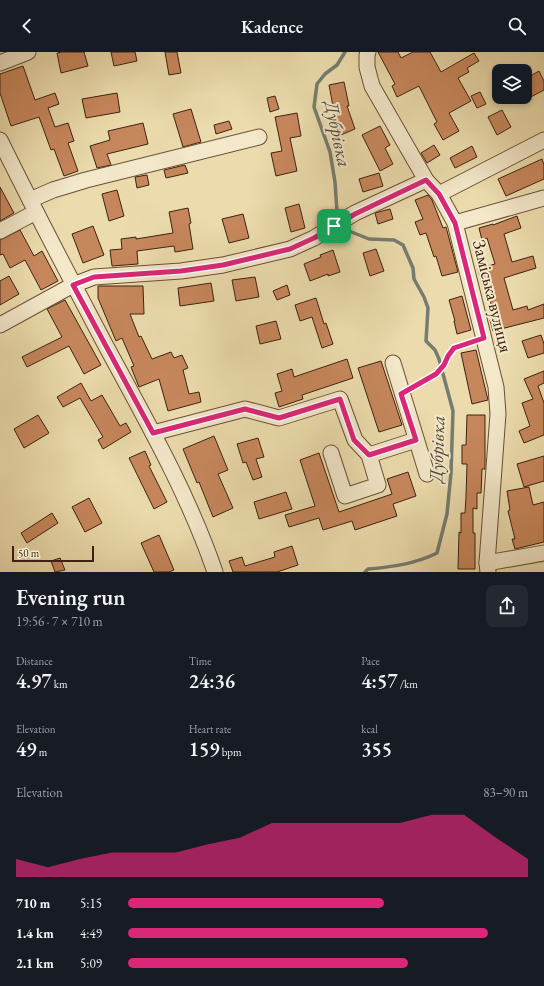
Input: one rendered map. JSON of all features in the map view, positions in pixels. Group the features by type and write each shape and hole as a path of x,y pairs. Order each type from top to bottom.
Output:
{"street":[{"path":"0,63 28,52"},
{"name":"Заміська вулиця","path":"368,52 367,67 372,86 426,180 439,194 455,223 496,386 498,414 487,567"},
{"path":"0,231 53,190 86,180 259,137"},
{"path":"0,140 73,285 153,433 203,536 215,572"},
{"path":"439,194 544,140"},
{"path":"0,325 73,285 94,277 181,271 223,265 290,249 314,238 355,214 426,180"},
{"path":"455,223 544,198"},
{"path":"393,364 401,394 427,474"},
{"path":"153,433 245,409 279,418 340,399 354,440 369,455 378,485 345,496 331,452"},
{"path":"369,455 416,440"},
{"path":"487,567 544,553"}],"path":[{"path":"401,394 436,374 444,365 454,348 484,338"}],"building":[{"path":"84,52 88,66 61,73 57,53"},
{"path":"111,52 135,52 137,61 114,66"},
{"path":"165,52 177,52 181,73 169,75"},
{"path":"378,52 398,52 401,58 413,52 430,52 441,72 474,53 479,61 467,68 469,72 458,78 471,101 449,113 459,131 443,140 434,124 437,122 419,86 397,97 392,86 395,84"},
{"path":"23,66 35,100 55,93 59,104 48,108 55,127 68,123 74,141 68,143 78,171 64,176 54,149 51,150 39,117 11,126 0,93 0,74"},
{"path":"539,71 544,81 544,90 532,96 532,75"},
{"path":"344,82 349,106 347,106 355,129 336,137 329,119 335,117 329,85"},
{"path":"480,92 486,104 477,108 471,96"},
{"path":"117,93 120,112 86,118 82,99"},
{"path":"275,96 279,109 270,112 267,98"},
{"path":"191,109 201,142 183,147 173,114"},
{"path":"502,110 511,127 497,135 488,117"},
{"path":"297,113 301,136 290,138 297,171 276,176 271,153 282,151 275,117"},
{"path":"229,121 232,129 216,134 214,125"},
{"path":"143,123 148,144 107,154 111,165 97,168 90,146 110,140 108,131"},
{"path":"380,126 390,145 385,148 393,164 380,171 362,135"},
{"path":"434,145 440,155 427,163 421,153"},
{"path":"472,146 477,157 455,168 450,158"},
{"path":"542,159 544,165 544,179 506,196 498,179"},
{"path":"185,165 188,173 166,178 164,170"},
{"path":"379,173 383,186 363,192 359,179"},
{"path":"147,175 149,185 137,188 135,177"},
{"path":"0,187 14,213 0,221"},
{"path":"117,190 124,216 109,221 102,194"},
{"path":"428,195 432,200 443,228 446,227 458,272 442,276 436,256 434,257 426,233 420,235 415,222 423,219 415,200"},
{"path":"299,204 305,228 291,232 285,208"},
{"path":"188,208 193,249 175,252 174,246 137,251 138,264 112,266 110,250 122,249 121,239 136,237 136,239 173,233 169,212"},
{"path":"390,209 393,219 378,224 375,213"},
{"path":"243,214 249,238 229,243 222,219"},
{"path":"517,216 521,228 504,234 512,262 533,256 536,268 504,278 513,310 527,306 528,310 544,304 544,318 493,331 490,320 495,318 486,286 483,287 478,269 495,264 487,238 482,240 479,228 493,225"},
{"path":"93,226 104,255 83,263 72,234"},
{"path":"20,230 34,256 42,251 58,281 41,290 25,260 10,268 3,254 0,255 0,240"},
{"path":"376,249 384,271 370,276 363,253"},
{"path":"333,250 340,272 328,276 328,274 310,281 304,264"},
{"path":"9,276 19,294 0,305 0,281"},
{"path":"255,277 259,297 236,301 232,280"},
{"path":"211,283 214,301 180,306 178,288"},
{"path":"287,285 290,295 277,300 273,291"},
{"path":"98,286 143,286 144,314 130,314 139,337 141,336 152,359 171,352 174,358 182,355 188,368 183,370 189,394 199,392 201,402 168,411 159,379 139,387 131,367 134,366 122,338 116,341 98,298"},
{"path":"462,296 471,330 457,334 449,300"},
{"path":"316,298 324,324 326,323 333,344 322,348 312,317 300,321 295,305"},
{"path":"65,300 101,365 84,374 69,346 27,367 22,357 62,337 47,309"},
{"path":"276,321 281,339 260,344 256,326"},
{"path":"541,335 544,344 544,353 528,358 522,341"},
{"path":"476,350 488,400 472,404 461,353"},
{"path":"347,359 353,378 302,395 303,399 279,407 275,393 282,391 277,374 292,369 294,377"},
{"path":"381,361 402,425 379,432 358,368"},
{"path":"544,371 544,383 538,386 544,403 544,435 524,443 519,431 530,426 522,403 533,399 524,379"},
{"path":"81,383 91,401 102,395 120,426 126,423 131,432 103,449 98,440 103,437 80,398 63,407 57,397"},
{"path":"38,415 49,433 24,448 14,429"},
{"path":"467,415 485,415 485,469 482,469 481,493 477,493 477,509 473,508 475,569 458,569 461,513 465,513 466,497 467,464 462,464 462,445 466,445"},
{"path":"214,436 228,470 218,474 233,508 213,517 199,482 197,483 183,449"},
{"path":"258,438 264,457 256,459 262,477 253,480 246,462 243,463 237,444"},
{"path":"145,451 151,465 149,466 167,502 154,509 129,458"},
{"path":"319,453 339,512 392,494 387,479 408,472 416,496 393,504 397,516 355,530 352,521 323,530 319,518 289,527 285,515 315,506 300,460"},
{"path":"544,456 544,481 524,487 517,464"},
{"path":"529,487 533,505 544,502 544,542 515,549 512,539 515,539 508,511 510,510 507,491"},
{"path":"286,492 292,509 259,519 254,502"},
{"path":"89,498 102,523 85,532 72,507"},
{"path":"52,513 58,523 27,543 21,533"},
{"path":"159,535 174,570 169,572 154,572 141,543"},
{"path":"292,546 298,565 277,572 233,572 229,561 242,557 245,566 275,557 274,552"},
{"path":"60,558 65,570 55,572 51,561"}],"waterway":[{"name":"Дубрівка","path":"340,218 337,212 335,182 330,152 314,107 317,84 325,74 337,65 345,52"},
{"name":"Дубрівка","path":"345,224 349,231 369,239 394,240 403,245 413,268 414,279 428,308 426,341 435,350 439,359 453,411 451,473 447,514 437,553 412,562 395,566 368,569 365,572"}],"route":[{"path":"426,180 439,194 455,223 484,338 454,348 444,365 436,374 401,394 416,440 369,455 354,440 340,399 279,418 245,409 153,433 73,285 94,277 181,271 223,265 260,257 290,249 314,238 334,226 355,214 426,180"}]}
